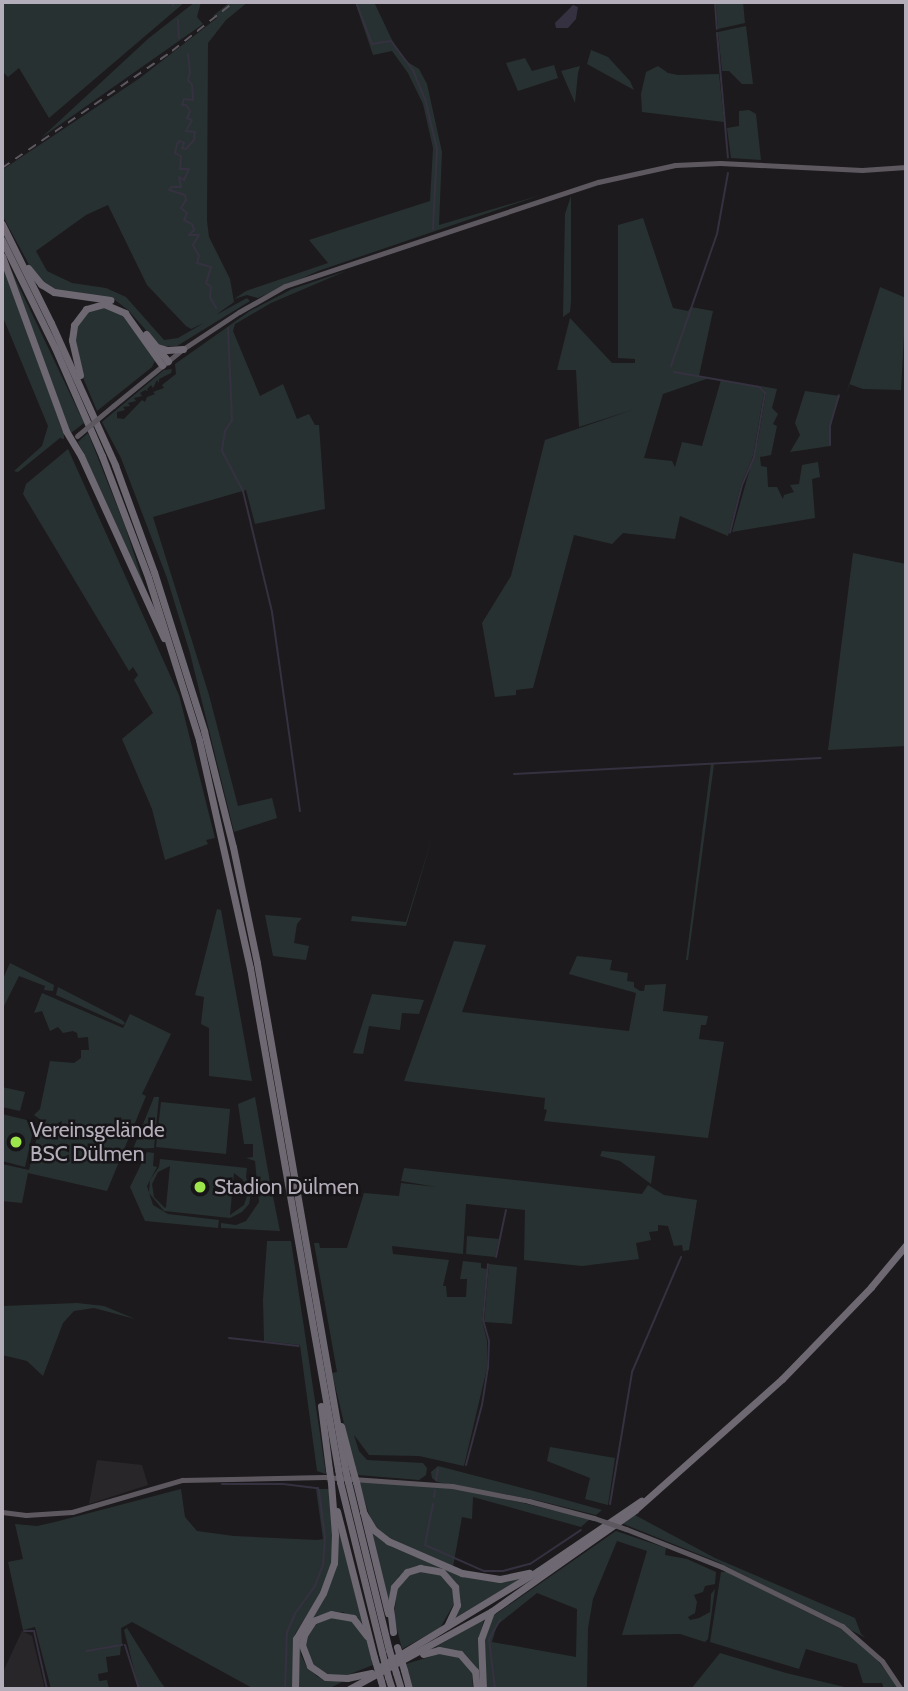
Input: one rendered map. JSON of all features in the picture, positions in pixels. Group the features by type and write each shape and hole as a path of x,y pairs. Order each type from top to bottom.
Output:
{"highway":[{"path":"2,224 91,408"},
{"path":"2,240 55,348 102,456 148,578 180,676 210,782 240,917 341,1469 374,1530 387,1541 463,1573 500,1579 538,1571"},
{"path":"12,245 41,284 54,292 98,298 120,305 157,347 165,363"},
{"path":"2,256 23,318 180,676"},
{"path":"165,363 118,307 104,304 86,309 76,319 72,341 91,408 158,584 193,693 223,808 259,976 322,1369 341,1469 331,1483 334,1563 323,1593 296,1639 295,1689"},
{"path":"157,347 167,351 183,349"},
{"path":"349,1689 492,1611 628,1516 782,1379 871,1287 906,1245"},
{"path":"348,1482 392,1689"},
{"path":"331,1483 368,1636"},
{"path":"339,1689 427,1641 538,1571 622,1511 647,1497"},
{"path":"363,1512 393,1632"},
{"path":"401,1689 390,1678 386,1652 393,1632 391,1595 400,1578 413,1570 433,1568 442,1572 455,1587 457,1605 451,1621 427,1641"},
{"path":"483,1689 481,1639 492,1611"},
{"path":"371,1672 347,1678 326,1677 310,1667 302,1645 304,1635 313,1622 331,1614 353,1618 386,1652"},
{"path":"412,1657 439,1650 460,1654 475,1671 477,1689"},
{"path":"390,1678 406,1680 409,1689"}],"main road":[{"path":"74,438 183,349 285,286 623,174 675,165 720,163 822,169 906,167"},
{"path":"2,1512 26,1515 72,1512 182,1480 210,1478 324,1477 452,1486 528,1500 626,1529 722,1567 842,1626 882,1661 901,1689"}],"shaded area":[{"path":"2,2 185,2 49,118 19,68 8,77 2,71"},
{"path":"195,2 201,2 197,17 203,24 41,138 149,38"},
{"path":"230,2 248,2 226,20 208,43 207,221 209,237 230,279 234,302 216,315 247,298 250,301 177,346 160,346 128,310 115,300 54,290 43,283 32,270 2,215 2,170 140,78 217,18 213,16","holes":["108,205 147,285 186,326 191,329 204,323 178,338 164,340 126,297 106,288 72,283 47,271 36,251 86,215"]},
{"path":"355,2 374,2 392,40 406,61 419,69 427,84 442,152 439,225 541,195 318,271 258,298 247,295 234,299 246,291 328,263 309,240 430,201 433,148 423,104 408,73 392,51 373,55"},
{"path":"716,2 743,2 745,23 718,29"},
{"path":"573,5 578,7 576,19 568,28 556,28 555,23"},
{"path":"746,26 753,84 742,84 729,71 722,71 718,32"},
{"path":"591,50 608,57 630,81 634,90 587,64"},
{"path":"525,58 532,71 554,65 558,78 518,91 506,63"},
{"path":"580,66 578,73 575,103 561,71"},
{"path":"658,66 668,73 678,75 719,74 724,122 642,112 641,94 646,72"},
{"path":"749,110 756,114 761,160 731,158 727,128 739,126 739,111"},
{"path":"571,196 571,301 570,312 563,317 565,214"},
{"path":"643,218 673,308 688,311 691,307 713,311 699,376 709,378 663,394 644,458 672,461 675,467 682,442 702,446 721,380 760,387 764,392 753,456 741,485 728,536 680,516 675,539 623,533 612,544 574,535 533,688 516,690 516,695 495,697 482,623 511,576 545,440 635,409 579,427 576,370 557,370 570,318 612,363 635,363 635,359 618,358 618,225"},
{"path":"4,255 84,423 71,433 69,431"},
{"path":"2,261 64,435 64,439 60,438 18,472 14,471 42,446 48,426 2,315"},
{"path":"346,271 271,303 235,324 233,331 260,396 283,384 297,419 309,414 315,425 319,425 325,509 255,524 246,490 153,517 209,695 238,806 272,798 277,818 234,832 190,653 167,578 121,458 102,422 164,370 172,369 171,373 159,379 159,383 157,380 153,388 151,385 148,391 140,393 142,396 134,398 136,401 128,403 130,406 123,407 125,410 117,412 117,418 124,419 142,400 145,402 147,397 155,394 153,392 164,388 162,385 176,374 175,364 250,311 292,289"},
{"path":"880,287 906,298 901,390 863,389 849,384"},
{"path":"95,306 118,308 155,361 152,367 97,411 84,380 73,337 79,318"},
{"path":"761,386 777,389 772,408 778,414 773,424 777,426 771,455 760,457 761,466 767,467 768,487 777,487 783,499 784,495 794,492 790,485 799,484 802,465 818,462 820,477 812,479 815,518 732,532 758,440 766,393"},
{"path":"805,391 840,396 830,425 830,446 790,452 800,435 795,423"},
{"path":"88,433 125,526 147,594 78,442"},
{"path":"68,449 179,695 215,838 206,840 208,844 165,860 152,809 122,739 153,713 134,680 138,675 133,667 129,671 23,494 26,484"},
{"path":"853,553 906,564 906,746 828,750"},
{"path":"711,764 714,764 686,960"},
{"path":"433,835 406,926 351,921 352,916 406,922"},
{"path":"217,909 221,910 252,1081 209,1076 209,1028 201,1024 204,997 195,995"},
{"path":"265,915 302,918 297,924 294,943 309,946 306,960 273,956"},
{"path":"454,941 486,945 462,1012 629,1031 636,993 569,974 577,956 612,960 610,970 628,973 627,981 634,982 634,987 640,991 644,991 645,985 666,984 663,1011 708,1016 706,1025 701,1025 699,1039 724,1042 708,1138 544,1121 547,1110 544,1109 545,1098 404,1081"},
{"path":"10,963 54,985 53,991 44,990 45,986 19,976 2,1010 2,981"},
{"path":"58,987 125,1023 123,1025 56,995"},
{"path":"42,993 123,1028 130,1014 171,1034 142,1094 146,1096 107,1191 28,1173 22,1203 2,1201 2,1164 29,1170 41,1120 34,1115 40,1109 50,1061 74,1063 81,1058 81,1050 89,1050 88,1037 78,1038 73,1031 63,1033 58,1027 50,1031 42,1011 34,1013"},
{"path":"372,994 424,1000 419,1014 402,1013 400,1030 369,1026 363,1054 353,1053"},
{"path":"2,1087 25,1092 20,1111 2,1107"},
{"path":"154,1097 159,1097 154,1148 133,1149"},
{"path":"255,1097 280,1231 221,1228 221,1223 236,1225 246,1221 259,1202 255,1161 246,1158 253,1157 253,1144 244,1144 238,1104"},
{"path":"161,1102 230,1109 226,1154 156,1147"},
{"name":"Vereinsgelände BSC Dülmen","path":"2,1114 35,1122 25,1167 2,1161"},
{"path":"602,1151 655,1156 651,1184 620,1161 600,1156"},
{"path":"147,1152 154,1153 153,1166 157,1167 147,1186 153,1205 168,1214 219,1220 218,1228 145,1221 130,1187"},
{"path":"160,1159 247,1168 246,1177 251,1193 249,1204 242,1212 230,1218 164,1211 149,1193 150,1180 159,1167","holes":["170,1166 166,1207 165,1208 154,1197 152,1184 158,1172","234,1173 243,1180 248,1193 244,1205 230,1215"]},
{"path":"404,1168 642,1194 648,1185 664,1195 697,1200 689,1250 683,1251 682,1245 674,1246 668,1226 658,1225 658,1231 649,1232 651,1240 636,1243 639,1259 582,1266 524,1260 525,1210 466,1204 463,1254 392,1246 393,1254 449,1260 443,1286 446,1286 447,1297 466,1297 467,1279 460,1279 463,1261 481,1263 481,1268 487,1269 482,1320 487,1341 487,1368 464,1466 419,1456 369,1455 354,1435 359,1451 367,1460 423,1463 427,1468 426,1475 419,1480 358,1475 355,1469 332,1373 337,1372 314,1243 319,1243 320,1248 347,1248 364,1193 399,1196 401,1183 437,1187 401,1181"},
{"path":"467,1236 499,1239 495,1257 466,1254"},
{"path":"267,1241 291,1241 326,1474 317,1471 300,1345 264,1341 263,1300"},
{"path":"489,1264 517,1267 512,1324 484,1322"},
{"path":"77,1303 104,1306 135,1319 94,1308 74,1311 63,1323 43,1376 27,1361 2,1355 2,1306"},
{"path":"550,1447 615,1458 608,1505 585,1499 590,1478 547,1461"},
{"path":"97,1460 142,1465 148,1485 89,1504"},
{"path":"438,1466 602,1510 596,1515 536,1500 437,1482 432,1478 431,1472"},
{"path":"359,1482 434,1486 485,1494 590,1519 581,1527 473,1497 472,1519 462,1517 453,1567 381,1535 371,1521"},
{"path":"181,1489 185,1517 197,1531 234,1536 317,1540 323,1539 316,1489 329,1489 333,1535 331,1565 322,1591 295,1634 293,1689 254,1689 132,1622 121,1628 122,1644 87,1651 121,1645 120,1655 106,1657 108,1672 98,1674 99,1681 107,1680 109,1689 51,1689 35,1627 23,1630 8,1562 23,1559 15,1524 37,1526"},
{"path":"633,1514 715,1558 855,1618 861,1634 866,1638 718,1562 621,1523"},
{"path":"337,1518 362,1623 343,1612 316,1616 300,1640 301,1655 307,1667 318,1677 342,1682 328,1689 297,1689 299,1638 331,1580"},
{"path":"370,1529 392,1547 463,1576 491,1581 520,1579 455,1618 460,1597 442,1570 423,1565 399,1576 388,1601"},
{"path":"616,1531 666,1548 665,1555 687,1559 716,1572 715,1584 705,1586 703,1592 694,1595 697,1602 695,1613 688,1617 690,1620 699,1618 710,1612 711,1594 715,1589 708,1639 705,1642 680,1634 622,1635 647,1551 617,1541 593,1599 588,1628 587,1689 485,1689 483,1640 493,1616","holes":["537,1593 577,1609 576,1657 492,1642 497,1625"]},
{"path":"417,1571 441,1575 453,1590 455,1602 440,1628 402,1649 394,1617 397,1589 406,1576"},
{"path":"721,1572 727,1572 843,1630 876,1658 899,1689 884,1689 882,1683 863,1683 857,1664 806,1649 799,1669 710,1642"},
{"path":"334,1616 352,1621 359,1628 367,1641 373,1665 345,1676 326,1675 310,1662 305,1648 306,1638 314,1625"},
{"path":"484,1619 479,1639 481,1686 474,1666 464,1654 434,1648"},
{"path":"127,1628 166,1689 139,1689 124,1630"},
{"path":"22,1631 32,1636 45,1689 2,1689 2,1674"},
{"path":"442,1653 460,1658 472,1672 473,1689 412,1689 406,1664"},
{"path":"720,1653 786,1673 853,1689 691,1689"}],"waterway":[{"path":"172,2 173,6"},
{"path":"356,2 372,44 391,41 413,70 426,103 437,149 433,229"},
{"path":"715,2 717,29"},
{"path":"178,20 179,38"},
{"path":"717,33 728,158"},
{"path":"188,54 188,80 192,85 193,100 184,99 182,105 186,105 190,111 187,118 192,120 186,131 195,132 194,140 186,149 182,148 184,143 180,141 177,144 175,153 181,156 180,169 189,169 184,180 179,177 181,187 172,187 169,190 185,195 186,200 181,208 187,213 184,220 192,224 194,230 189,235 199,235 193,245 199,256 197,263 211,267 206,283 211,287 210,297 216,308"},
{"path":"671,366 717,234 728,173"},
{"path":"228,328 232,420 225,431 222,451 243,491 272,612 300,811"},
{"path":"674,372 760,387 765,393 754,457 742,485 730,532"},
{"path":"830,445 830,426 839,395"},
{"path":"514,774 821,758"},
{"path":"496,1257 506,1210"},
{"path":"610,1504 632,1372 681,1257"},
{"path":"466,1465 482,1405 488,1368 489,1341 483,1320 488,1264"},
{"path":"229,1338 299,1346"},
{"path":"436,1480 438,1469"},
{"path":"222,1484 283,1484 318,1488 319,1491 325,1537 323,1565 315,1586 295,1614 287,1632 285,1689"},
{"path":"434,1497 435,1490"},
{"path":"433,1504 425,1545 484,1571 503,1571 530,1564 581,1530"},
{"path":"495,1689 489,1639 500,1620"},
{"path":"24,1631 34,1631 47,1689"},
{"path":"87,1651 122,1645"},
{"path":"125,1645 139,1689"}],"railway":[{"path":"2,168 172,51 234,2"}],"place":[{"name":"Vereinsgelände BSC Dülmen","path":"16,1142"},
{"name":"Stadion Dülmen","path":"200,1187"}]}
